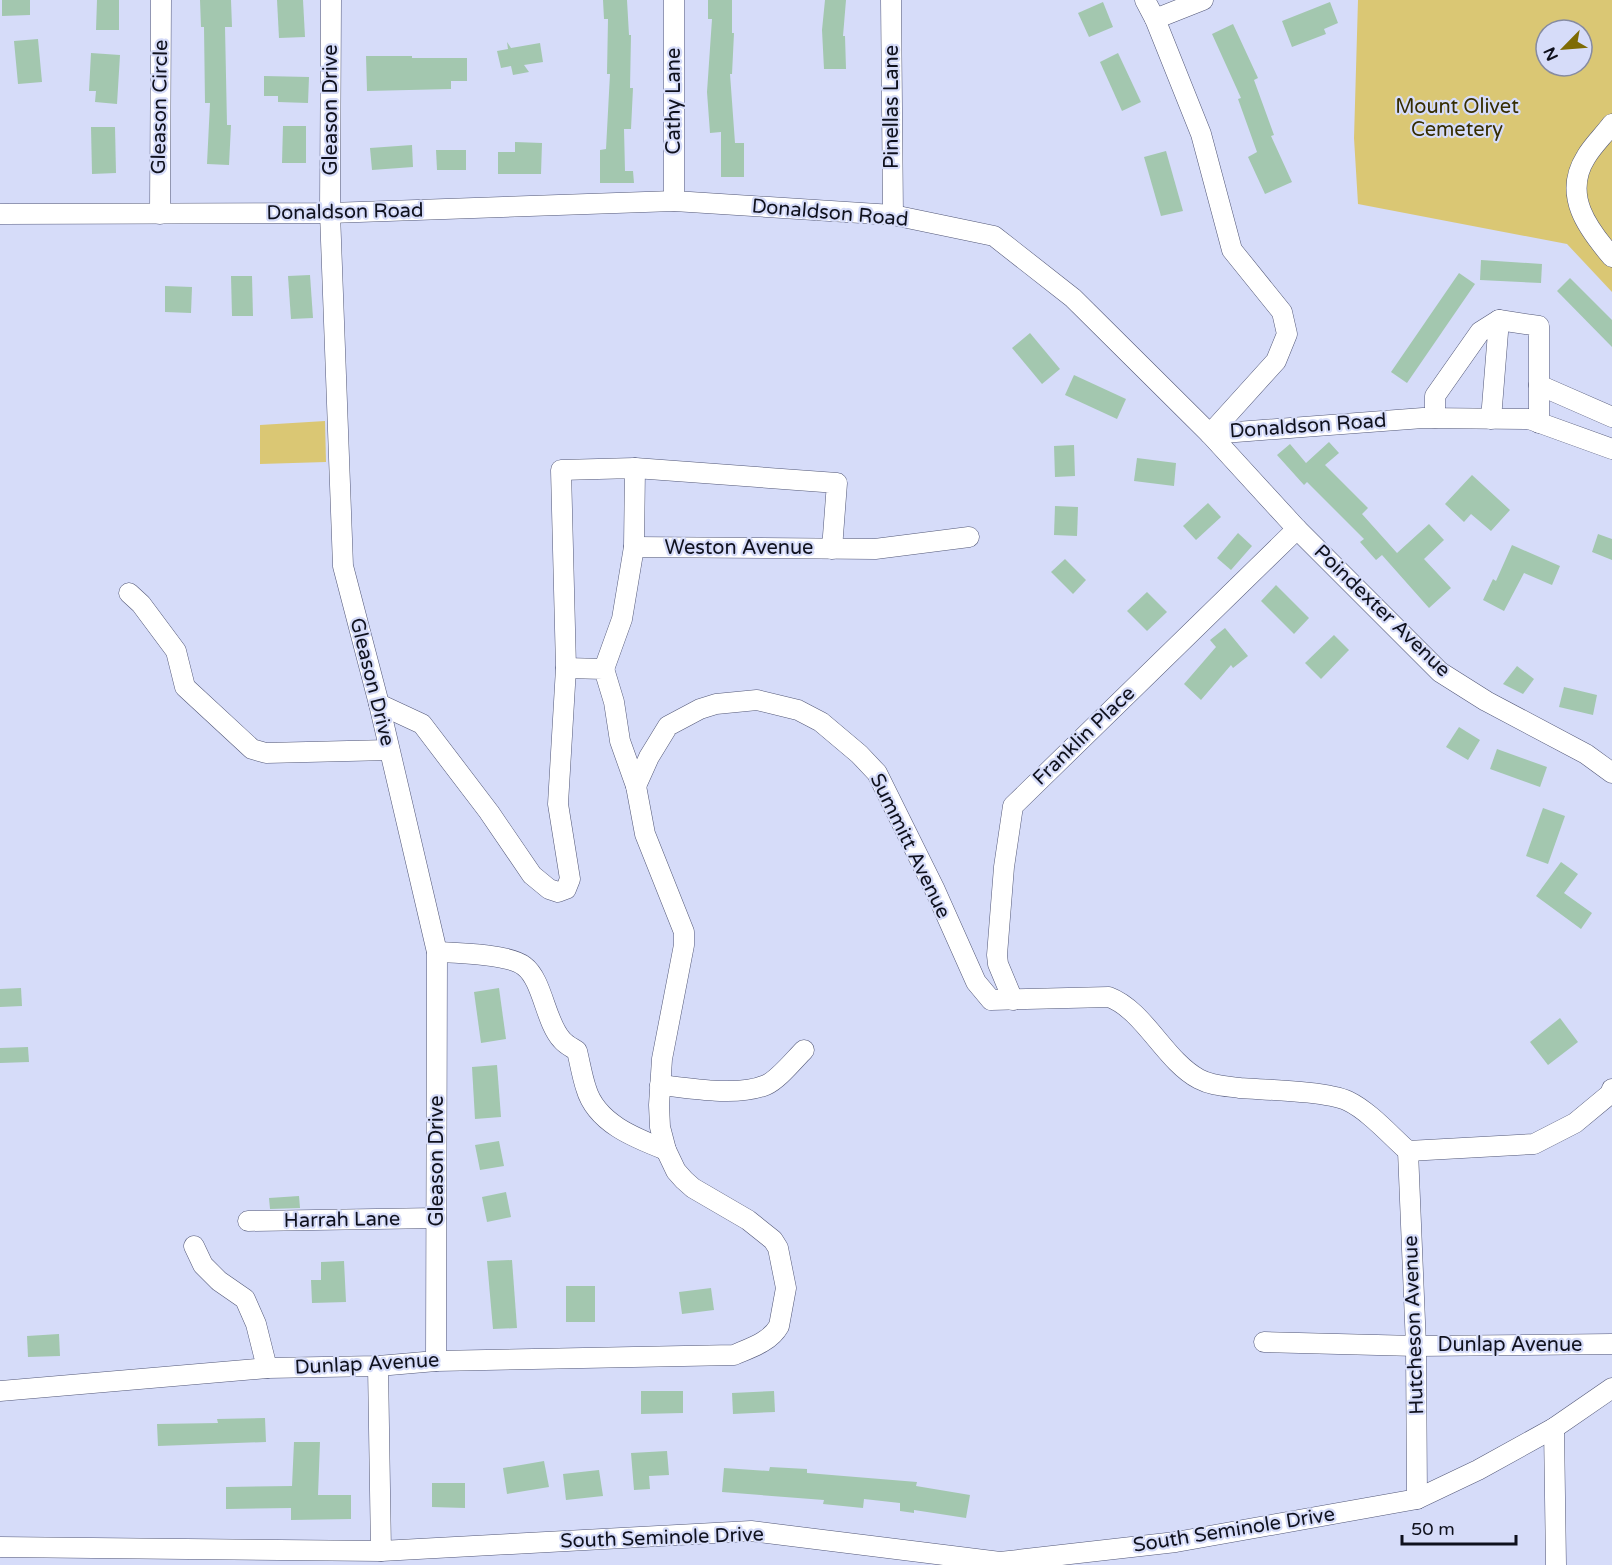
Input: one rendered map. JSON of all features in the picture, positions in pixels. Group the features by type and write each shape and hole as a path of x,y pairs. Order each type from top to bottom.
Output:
{"street":[{"name":"Gleason Circle","path":"160,214 161,0"},
{"name":"Gleason Drive","path":"331,0 330,213 343,566 379,704 437,952 436,1361"},
{"name":"Cathy Lane","path":"674,0 674,201"},
{"name":"Pinellas Lane","path":"891,0 893,215"},
{"path":"1145,0 1201,134 1232,250 1282,312 1287,334 1276,361 1210,434"},
{"path":"1155,20 1203,0"},
{"path":"1612,124 1585,159 1576,183 1582,217 1612,258"},
{"name":"Donaldson Road","path":"0,214 330,213 674,201 893,215 994,236 1072,298 1210,434 1435,418 1528,419 1612,448"},
{"path":"1491,419 1499,320"},
{"path":"1435,418 1435,396 1480,332 1499,320 1539,326 1539,423"},
{"path":"1539,385 1612,417"},
{"name":"Poindexter Avenue","path":"1210,434 1297,529 1440,672 1486,701 1586,754 1612,773"},
{"path":"379,704 422,724 489,812 532,875 549,889 558,892 566,888 570,879 558,804 566,668 561,470 635,468 837,483 832,549"},
{"path":"635,468 634,548 622,619 604,669 614,702 620,741 636,786 645,834 684,932 684,945 662,1059 660,1127 666,1150"},
{"name":"Franklin Place","path":"1013,1000 997,956 1004,867 1013,806 1297,529"},
{"name":"Weston Avenue","path":"634,548 875,549 969,537"},
{"path":"129,593 141,604 176,651 185,687 258,753 389,750"},
{"path":"566,668 604,669"},
{"name":"Summitt Avenue","path":"636,786 649,757 668,726 700,709 716,704 757,700 798,710 821,722 859,754 877,773 935,890 976,982 991,1000 1109,997 1122,1004 1134,1015 1168,1053 1198,1079 1218,1086 1343,1099 1358,1107 1408,1151"},
{"path":"437,952 485,956 523,964 530,972 552,1024 562,1041 577,1051 586,1090 596,1108 615,1126 666,1150"},
{"path":"660,1085 726,1090 746,1089 768,1084 804,1050"},
{"path":"1408,1151 1534,1144 1575,1123 1610,1094 1612,1089"},
{"name":"Dunlap Avenue","path":"0,1391 267,1368 378,1366 436,1361 734,1355 763,1342 772,1336 779,1326 786,1288 778,1248 773,1239 748,1220 693,1188 676,1171 666,1150"},
{"name":"Hutcheson Avenue","path":"1408,1151 1416,1346 1417,1499"},
{"name":"Harrah Lane","path":"248,1221 436,1218"},
{"path":"194,1246 203,1265 219,1281 244,1299 256,1324 267,1368"},
{"name":"Dunlap Avenue","path":"1264,1342 1416,1346 1612,1344"},
{"path":"378,1366 381,1551"},
{"name":"South Seminole Drive","path":"0,1547 92,1557 355,1557 381,1551 750,1531 1000,1562 1176,1542 1417,1499 1478,1470 1554,1428 1612,1388"},
{"path":"1554,1428 1556,1565"}],"green space":[{"name":"Mount Olivet Cemetery","path":"1358,0 1612,0 1612,292 1567,244 1358,204 1354,138"},
{"path":"325,421 326,462 260,464 260,425"}],"building":[{"path":"2,0 30,0 30,15 2,16"},
{"path":"97,0 119,0 119,30 96,30"},
{"path":"200,0 231,0 232,27 225,27 227,125 231,125 229,165 207,164 210,103 205,103 204,27 201,27"},
{"path":"277,0 303,0 305,37 279,38"},
{"path":"603,0 627,0 629,35 631,35 630,88 633,88 631,129 624,129 625,171 633,171 634,183 600,183 600,150 606,149 610,74 607,74 608,19 604,19"},
{"path":"708,0 732,0 732,33 734,33 732,74 730,74 735,143 744,143 744,177 721,177 721,132 710,133 707,92 712,19 708,19"},
{"path":"825,0 846,0 843,36 845,36 846,69 824,69 822,30"},
{"path":"1103,2 1113,27 1089,37 1078,13"},
{"path":"1330,2 1338,23 1324,29 1326,34 1292,47 1282,21"},
{"path":"1233,24 1258,78 1254,80 1274,135 1271,136 1292,182 1265,194 1248,157 1257,152 1238,99 1241,98 1212,34"},
{"path":"38,39 42,82 18,84 14,41"},
{"path":"507,42 511,48 540,43 543,62 524,65 529,72 513,75 511,66 501,68 497,51 508,49"},
{"path":"91,53 120,55 117,104 95,102 96,91 89,91"},
{"path":"1118,53 1141,102 1122,111 1100,62"},
{"path":"366,56 467,58 467,81 451,81 451,89 367,91"},
{"path":"264,76 309,77 308,103 278,102 278,96 264,96"},
{"path":"283,126 306,126 306,163 282,163"},
{"path":"91,127 115,127 116,173 92,174"},
{"path":"515,142 542,143 541,174 498,174 498,152 515,152"},
{"path":"412,145 413,167 372,170 370,148"},
{"path":"436,150 466,150 466,170 437,170"},
{"path":"1166,151 1183,211 1161,216 1144,157"},
{"path":"1481,260 1542,264 1541,283 1480,280"},
{"path":"1459,273 1475,284 1407,383 1391,372"},
{"path":"310,275 313,318 291,319 288,276"},
{"path":"231,276 252,276 253,316 232,316"},
{"path":"1570,278 1612,320 1612,347 1557,291"},
{"path":"165,286 192,287 191,313 165,312"},
{"path":"1030,333 1060,369 1042,384 1012,348"},
{"path":"1074,375 1126,399 1117,419 1065,395"},
{"path":"1329,442 1339,453 1325,465 1368,508 1362,514 1397,553 1429,524 1444,540 1424,559 1451,588 1429,608 1382,555 1376,560 1360,542 1364,539 1307,482 1304,485 1277,455 1290,444 1306,463"},
{"path":"1074,445 1075,476 1055,477 1054,446"},
{"path":"1137,458 1176,463 1174,486 1134,481"},
{"path":"1472,475 1510,510 1491,531 1471,514 1464,522 1445,504"},
{"path":"1208,503 1221,517 1196,540 1183,526"},
{"path":"1055,506 1078,507 1077,536 1054,535"},
{"path":"1238,533 1252,546 1231,570 1217,558"},
{"path":"1598,534 1612,539 1612,560 1592,552"},
{"path":"1512,545 1560,566 1552,585 1524,573 1504,611 1483,600 1493,579 1496,581"},
{"path":"1065,559 1086,580 1073,594 1051,572"},
{"path":"1276,585 1309,618 1294,634 1261,601"},
{"path":"1147,592 1167,612 1147,631 1127,611"},
{"path":"1225,628 1248,656 1233,668 1231,665 1201,700 1184,684 1216,647 1210,640"},
{"path":"1334,635 1349,650 1321,679 1305,663"},
{"path":"1517,666 1534,679 1523,694 1503,684"},
{"path":"1564,687 1597,695 1593,715 1559,707"},
{"path":"1459,727 1480,740 1468,760 1446,747"},
{"path":"1497,749 1547,767 1540,787 1490,769"},
{"path":"1543,808 1565,816 1548,864 1526,856"},
{"path":"1561,862 1578,874 1564,893 1592,913 1581,929 1536,896"},
{"path":"21,988 22,1006 0,1007 0,989"},
{"path":"499,988 506,1039 481,1043 474,992"},
{"path":"1560,1018 1578,1042 1548,1065 1530,1042"},
{"path":"28,1047 29,1062 0,1063 0,1048"},
{"path":"497,1065 501,1117 475,1119 472,1067"},
{"path":"499,1141 504,1166 480,1170 475,1145"},
{"path":"506,1192 511,1217 487,1222 482,1197"},
{"path":"299,1196 300,1208 270,1209 269,1198"},
{"path":"512,1260 517,1328 493,1329 487,1261"},
{"path":"344,1261 346,1302 312,1303 311,1280 321,1280 321,1262"},
{"path":"566,1286 595,1286 595,1322 566,1322"},
{"path":"711,1288 714,1310 682,1314 679,1292"},
{"path":"59,1334 60,1356 28,1357 27,1336"},
{"path":"641,1391 683,1391 683,1413 641,1414"},
{"path":"774,1391 775,1412 733,1414 732,1393"},
{"path":"265,1418 266,1442 158,1446 157,1424 218,1423 217,1419"},
{"path":"294,1442 320,1442 318,1495 351,1495 351,1519 291,1520 291,1508 226,1509 226,1487 292,1486"},
{"path":"667,1451 669,1475 649,1476 650,1489 634,1490 631,1453"},
{"path":"544,1461 549,1487 507,1494 503,1468"},
{"path":"770,1467 807,1469 807,1473 917,1482 916,1486 970,1495 966,1518 914,1510 914,1513 900,1511 900,1503 864,1499 863,1508 823,1504 824,1500 722,1492 724,1468 769,1471"},
{"path":"599,1470 603,1496 566,1500 563,1474"},
{"path":"432,1483 465,1483 465,1508 432,1507"}]}
